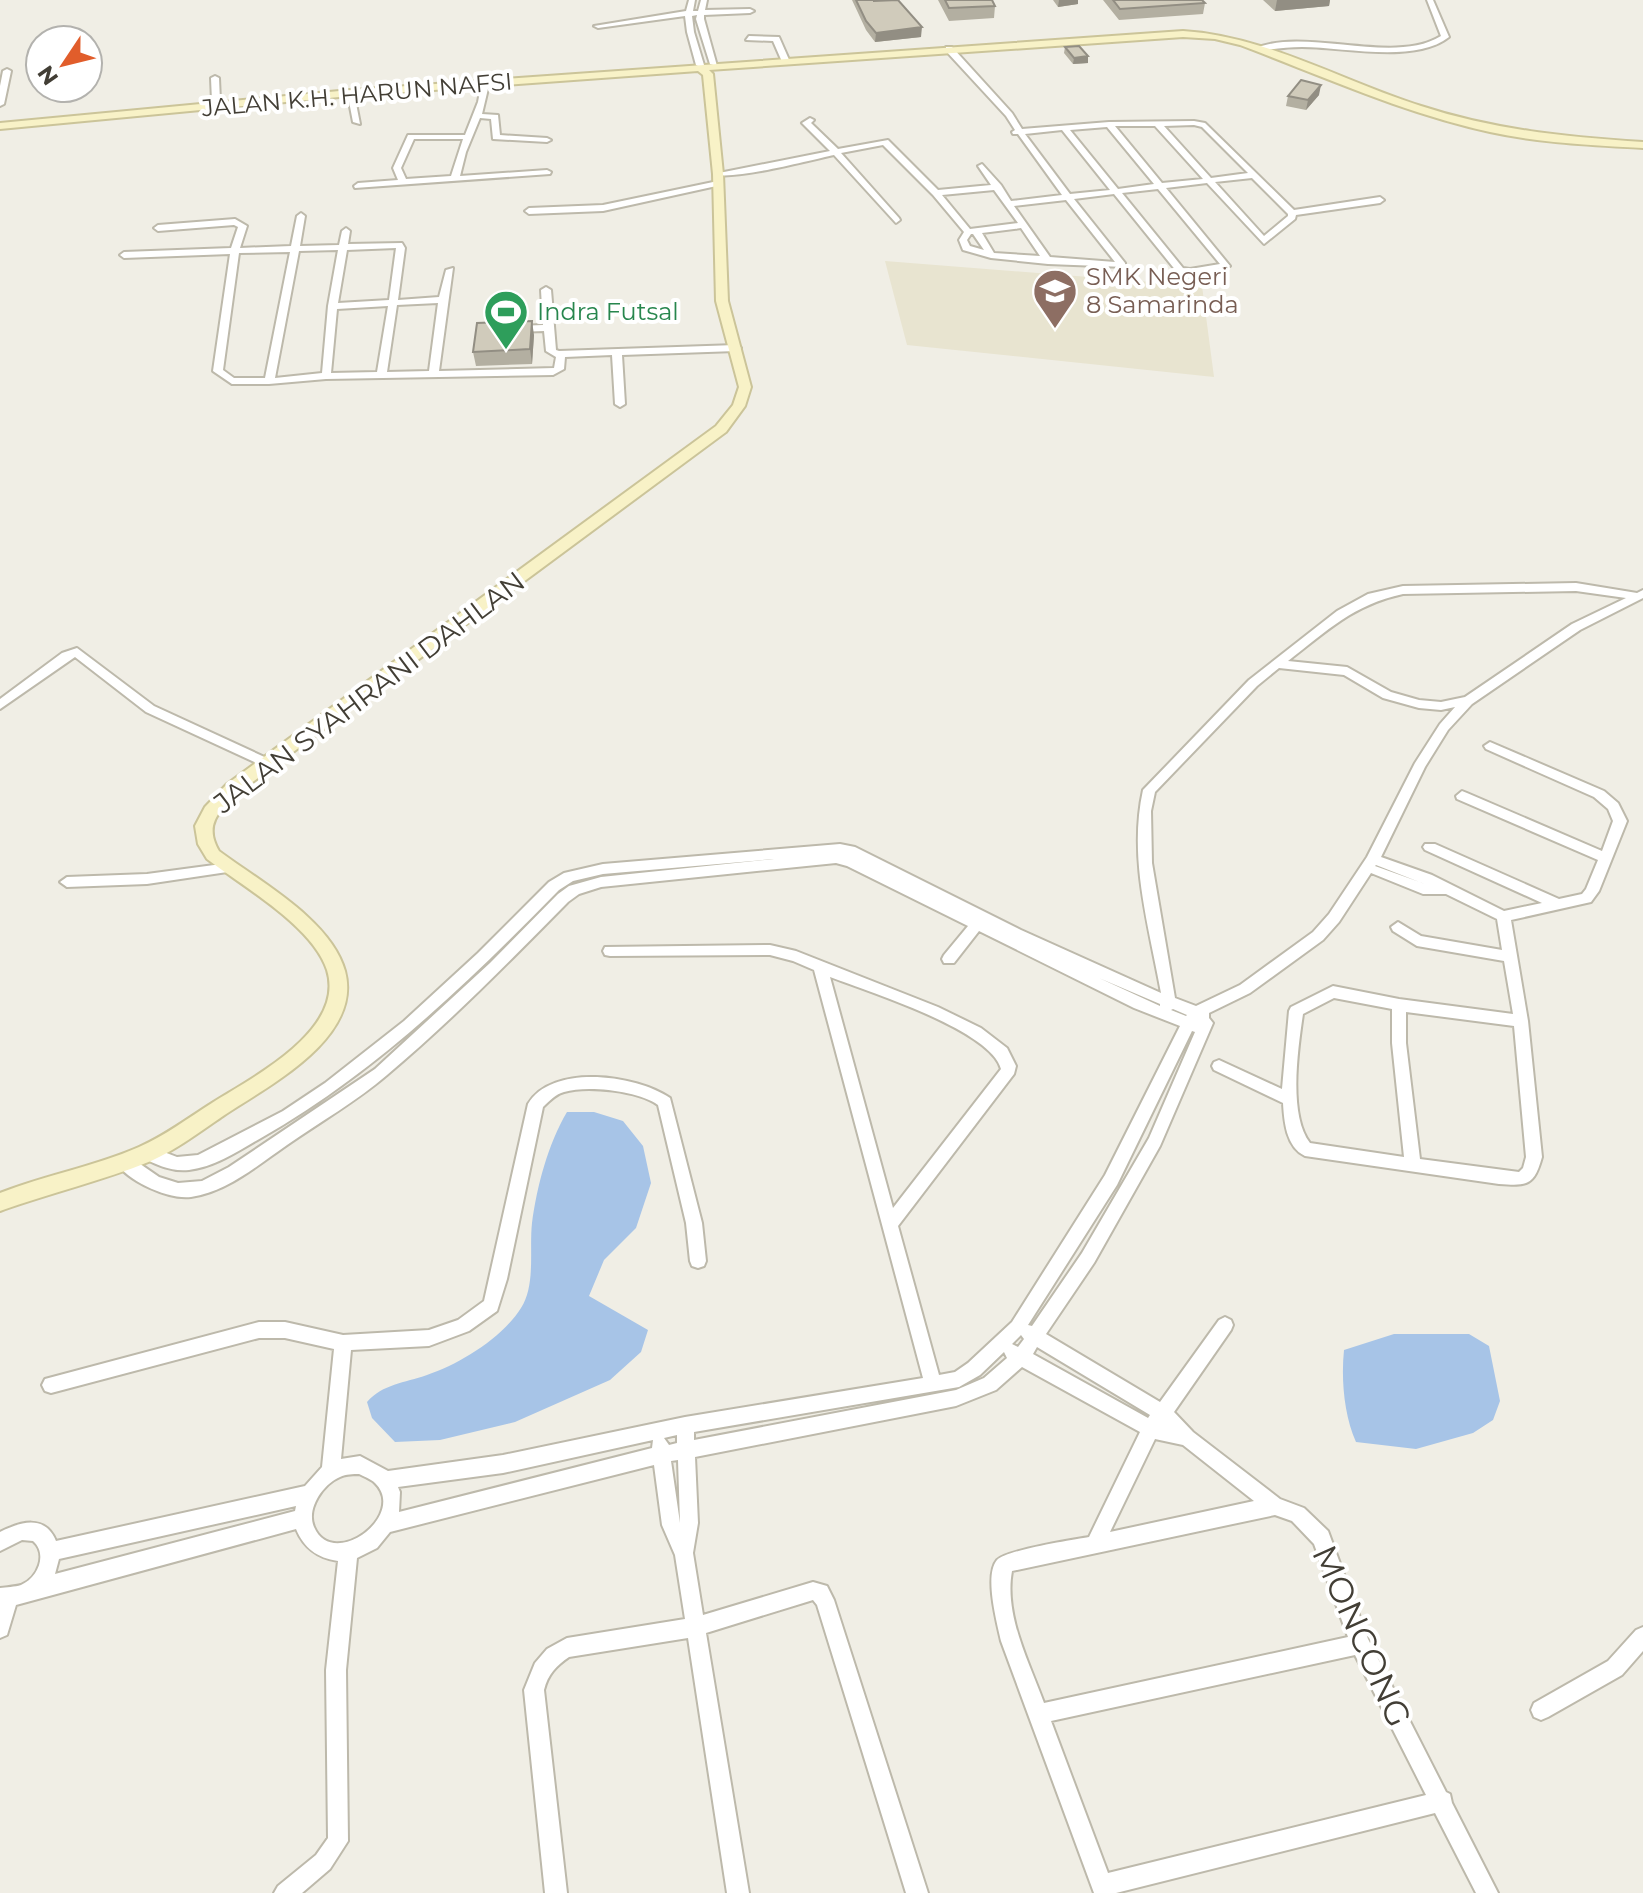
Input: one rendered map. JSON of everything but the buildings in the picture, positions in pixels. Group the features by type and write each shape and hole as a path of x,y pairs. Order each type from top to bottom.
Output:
{"main road":[{"path":"946,52 1183,34 1215,36 1258,49 1433,121 1483,133 1643,147"},
{"path":"946,52 1199,40 1237,47 1378,98"},
{"name":"JALAN K.H. HARUN NAFSI","path":"0,123 487,79 946,52"},
{"name":"JALAN SYAHRANI DAHLAN","path":"0,1202 148,1153 265,1079 307,1047 330,1019 338,997 337,972 324,948 304,925 213,855 204,842 201,830 207,814 233,788 721,429 739,406 745,387 722,301 721,177 708,68"},
{"name":"JALAN K.H. HARUN NAFSI","path":"0,123 216,101 350,93 487,79"}],"street":[{"path":"692,0 689,13 708,68"},
{"path":"704,0 701,12 708,68"},
{"path":"1258,49 1311,43 1403,51 1429,48 1445,37 1430,0"},
{"path":"598,26 689,13 750,11"},
{"path":"749,38 776,39 786,62"},
{"path":"946,52 1019,131 1110,265"},
{"path":"0,104 7,71"},
{"path":"215,78 216,101"},
{"path":"455,179 457,162 479,116 487,79"},
{"path":"350,93 357,122"},
{"path":"479,116 495,117 495,136 547,140"},
{"path":"810,120 806,123 896,220"},
{"path":"1157,123 1265,241 1291,219 1292,213"},
{"path":"1019,131 1109,124 1205,125 1292,213"},
{"path":"1064,128 1180,270 1190,272 1226,266 1109,124"},
{"path":"403,182 397,169 411,137 469,137"},
{"path":"529,211 605,208 721,177 886,142 991,255"},
{"path":"982,166 1048,261"},
{"path":"358,186 547,172"},
{"path":"1010,204 1254,175"},
{"path":"936,193 998,187"},
{"path":"1025,225 972,232 963,240 964,247 972,252 991,255 1122,265 1066,198"},
{"path":"1292,213 1380,200"},
{"path":"269,381 301,216"},
{"path":"158,228 243,226 235,251 218,371 232,381 382,374 553,372 558,371 561,354"},
{"path":"326,376 333,306 346,231"},
{"path":"124,255 392,243 401,248 382,374"},
{"path":"434,374 450,270"},
{"path":"546,290 551,351 561,354 736,348"},
{"path":"333,306 443,300"},
{"path":"509,329 548,328"},
{"path":"617,352 620,404"},
{"path":"1166,1008 1146,869 1145,804 1149,790 1253,683 1341,614 1372,597 1403,590 1576,587 1640,595"},
{"path":"387,1480 503,1464 685,1425 959,1379 1018,1327 1111,1180 1203,1017 1318,936 1371,864 1419,766 1444,727 1468,701 1576,627 1640,595"},
{"path":"0,705 66,656 77,652 150,709 267,763"},
{"path":"1275,664 1347,671 1387,695 1419,704 1441,706 1468,701"},
{"path":"1371,864 1423,889 1444,890 1503,916 1586,898 1592,891 1620,821 1607,799 1581,783 1490,746"},
{"path":"1462,796 1606,858"},
{"path":"1430,847 1560,905"},
{"path":"148,1153 167,1162 185,1164 208,1159 268,1128 366,1061 456,984 554,886 569,877 603,869 811,850 855,852 1166,1008"},
{"path":"124,1162 161,1188 175,1192 212,1185 380,1073 495,967 563,898 585,885 836,858 869,870 976,925 1166,1008 1203,1017"},
{"path":"67,882 147,879 229,868"},
{"path":"1503,916 1521,1021 1534,1157 1530,1172 1522,1179 1305,1149 1296,1142 1291,1100 1296,1011 1333,992 1399,1005 1521,1021"},
{"path":"949,959 976,925"},
{"path":"1398,927 1417,941 1510,957"},
{"path":"610,951 770,950 796,956 959,1025 993,1045 1007,1059 1009,1070 890,1225"},
{"path":"820,967 933,1384"},
{"path":"1399,1005 1399,1043 1413,1164"},
{"path":"387,1524 660,1455 956,1398 990,1384 1021,1357 1088,1258 1135,1177 1188,1069 1203,1017"},
{"path":"1219,1066 1291,1100"},
{"path":"51,1385 259,1330 285,1330 343,1343 429,1338 463,1326 491,1306 536,1104 546,1093 566,1085 634,1088 655,1093 665,1102 694,1223 698,1261"},
{"path":"243,1140 257,1157"},
{"path":"1094,1546 1151,1429 1225,1325"},
{"name":"MONCONG","path":"1018,1327 1163,1413 1187,1438 1275,1506 1298,1514 1321,1538 1360,1644 1443,1801 1487,1893"},
{"path":"331,1472 343,1343"},
{"path":"1000,1346 1151,1429 1187,1438"},
{"path":"684,1554 689,1523 685,1425"},
{"path":"660,1432 660,1455 671,1525 684,1554 738,1893"},
{"path":"360,1465 376,1470 387,1480 393,1501 387,1524 371,1542 348,1553 326,1551 309,1538 303,1518 309,1494 331,1472 360,1465"},
{"path":"52,1551 309,1494"},
{"path":"1275,1506 1008,1563 1000,1573 1002,1606 1011,1641 1104,1889 1443,1801"},
{"path":"0,1628 4,1598 303,1518"},
{"path":"0,1542 19,1532 30,1531 47,1540 52,1551 48,1570 31,1590"},
{"path":"285,1893 323,1862 338,1841 336,1670 348,1553"},
{"path":"556,1893 534,1690 538,1671 552,1656 567,1648 696,1627 813,1591 820,1593 825,1600 917,1893"},
{"path":"1541,1710 1615,1668 1643,1637"},
{"path":"1038,1714 1360,1644"}],"shaded area":[{"name":"SMK Negeri 8 Samarinda","path":"885,261 1202,286 1214,377 907,345"}],"water":[{"path":"567,1112 594,1112 623,1121 643,1146 651,1183 636,1228 604,1260 589,1296 648,1330 641,1352 610,1380 515,1422 440,1440 395,1442 372,1418 367,1402 387,1388 440,1370 466,1357 503,1330 526,1299 532,1223 540,1180 554,1138"},
{"path":"1394,1334 1469,1334 1489,1346 1500,1401 1493,1420 1473,1433 1416,1449 1356,1442 1344,1397 1344,1350"}],"place":[{"name":"SMK Negeri 8 Samarinda","path":"1055,330"},
{"name":"Indra Futsal","path":"506,351"}]}
